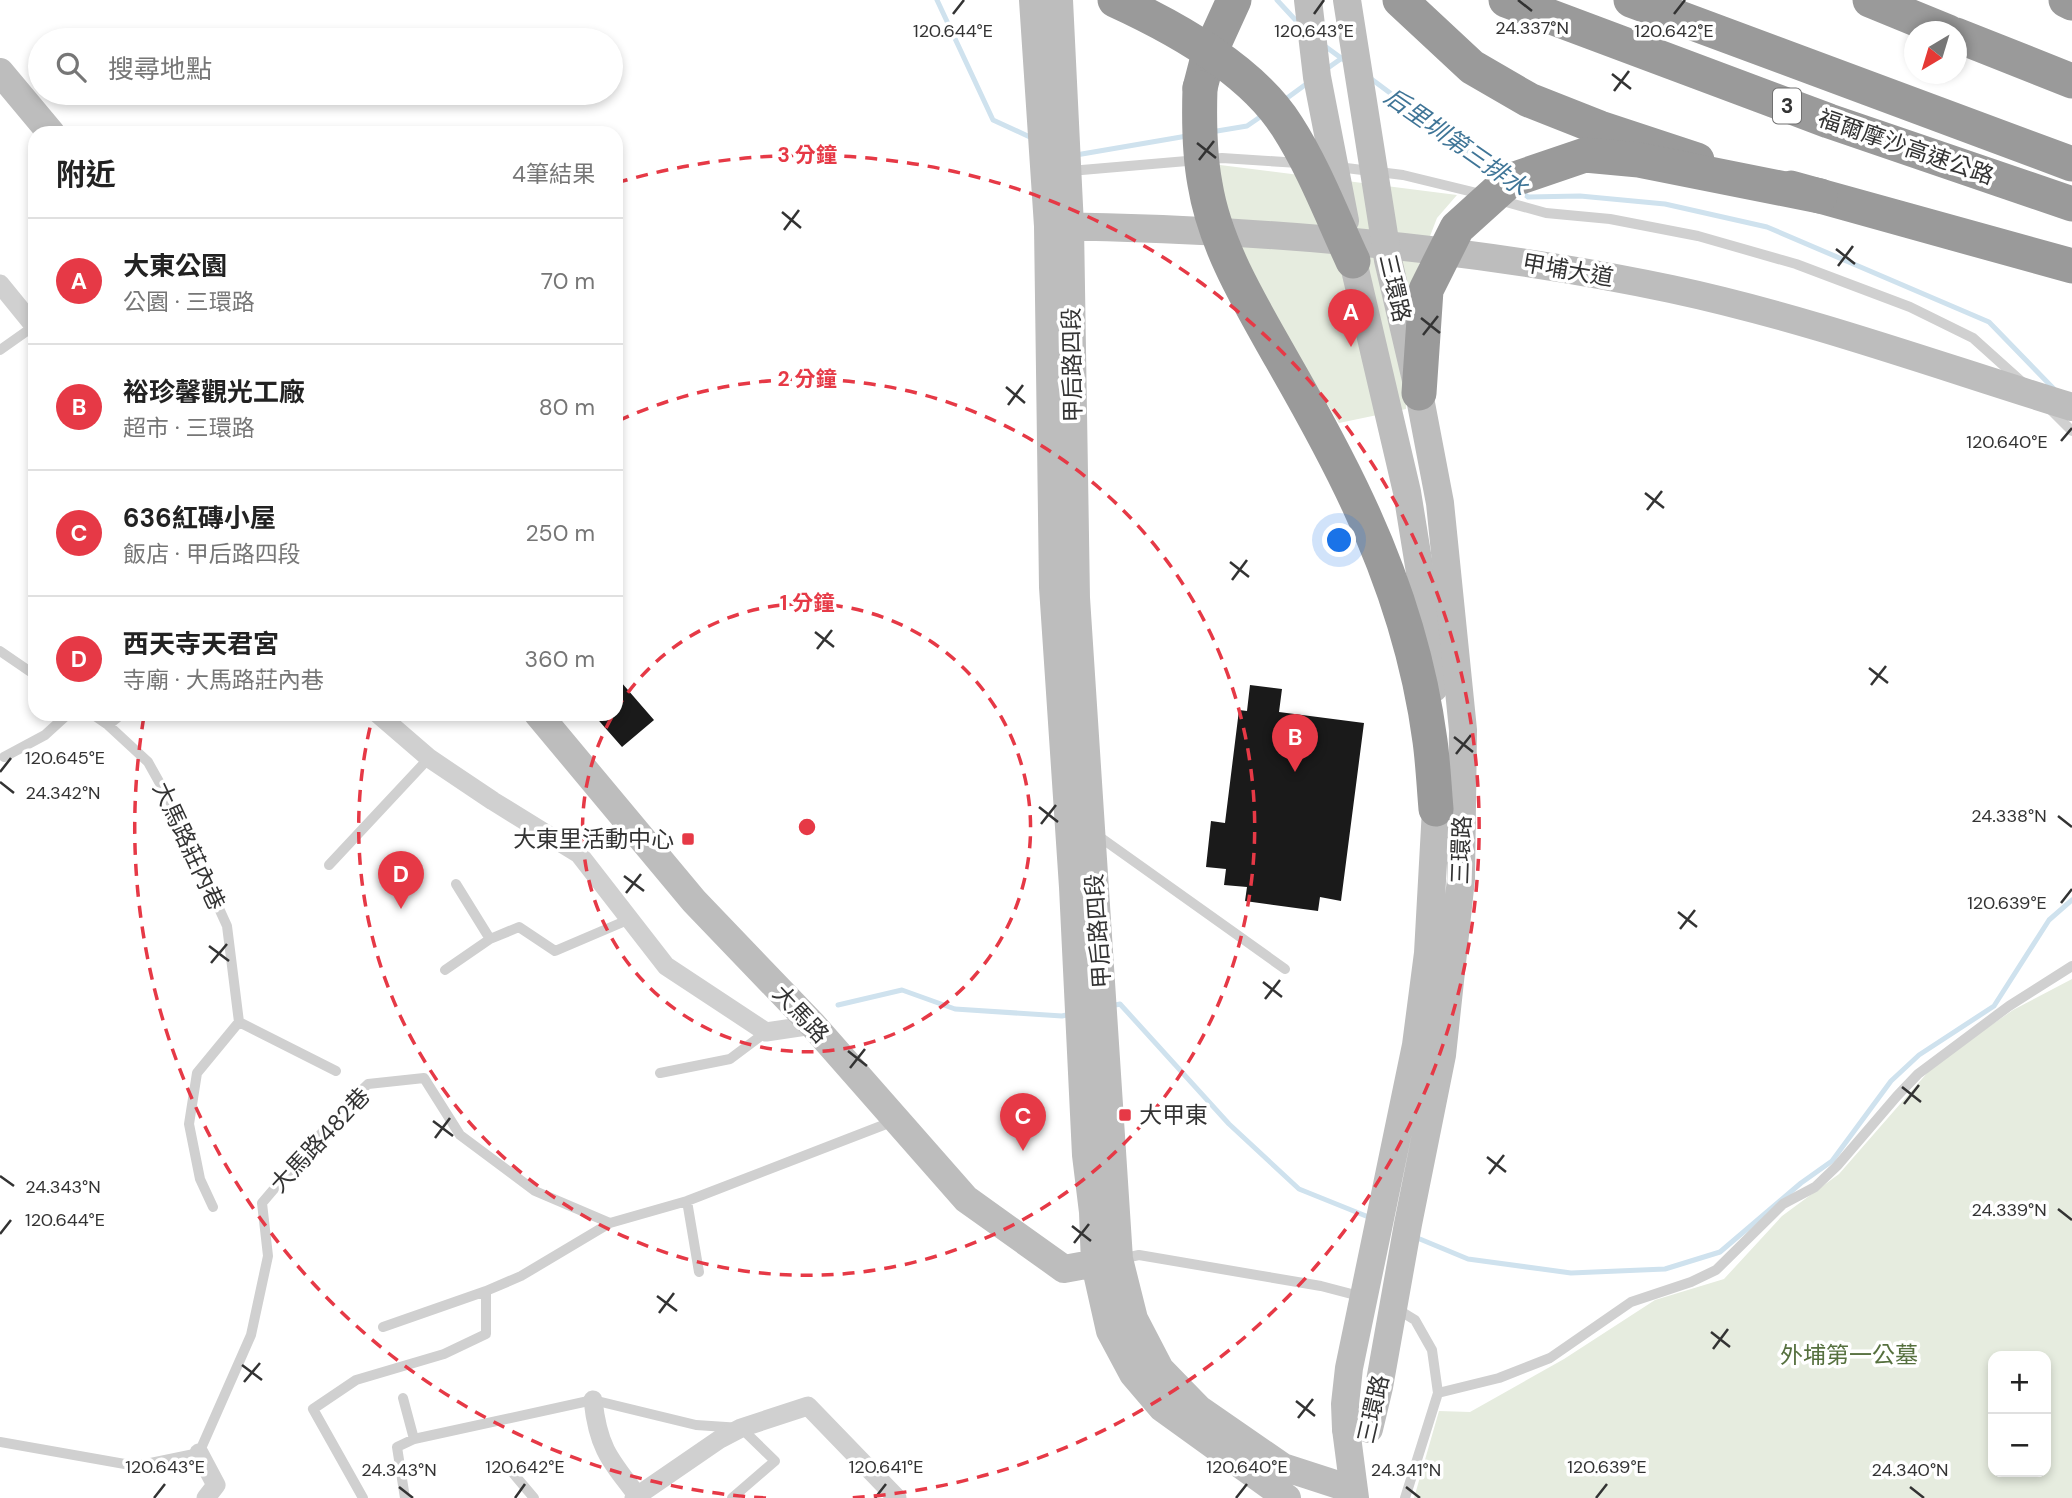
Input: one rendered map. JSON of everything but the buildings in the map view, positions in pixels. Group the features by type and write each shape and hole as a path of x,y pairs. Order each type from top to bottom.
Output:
{"highway":[{"path":"1115,0 1212,52 1251,84 1286,124 1353,261"},
{"path":"1234,0 1212,48 1200,88 1198,126 1205,185 1219,236 1246,297 1326,436 1359,504 1391,580 1415,662 1430,740 1436,809"},
{"path":"1400,0 1472,68 1529,100 1600,128 1697,160 2072,266"},
{"name":"福爾摩沙高速公路","path":"1506,0 1829,121 2072,204"},
{"name":"福爾摩沙高速公路","path":"1631,0 2072,164"},
{"path":"1870,0 1921,21"},
{"path":"2066,0 2072,3"},
{"path":"1967,39 2072,81"},
{"path":"1419,393 1426,290 1457,228 1509,181 1585,155 1639,160 1820,196"}],"street":[{"path":"1033,0 1053,131"},
{"path":"1053,131 1059,0"},
{"name":"三環路","path":"1308,0 1317,77 1353,261 1407,492 1425,603 1435,704 1436,809 1428,953 1416,1045 1349,1368 1345,1404 1357,1429"},
{"name":"三環路","path":"1347,0 1388,260 1419,393 1440,503 1464,730 1461,879 1442,1055 1379,1387 1357,1429 1355,1494"},
{"path":"0,72 45,126"},
{"name":"甲后路四段","path":"1053,131 1076,598 1091,832 1110,1331 1133,1374 1162,1408 1280,1493 1355,1494"},
{"name":"甲后路四段","path":"1059,226 1053,587 1073,887 1086,1155 1093,1212 1107,1261 1160,1369 1199,1409 1283,1467 1355,1494"},
{"name":"甲埔大道","path":"1059,226 1256,235 1408,246 1577,271 1672,289 1755,310 2054,401"},
{"path":"0,284 28,318"},
{"path":"386,721 429,758 579,854 666,966 766,1032 813,1025"},
{"name":"大馬路","path":"544,721 694,901 813,1025 966,1199 1065,1269 1107,1261"},
{"path":"593,1400 596,1429 607,1456 636,1497 720,1438 741,1428 808,1406 897,1498"},
{"path":"199,1452 215,1494"}],"lane":[{"path":"1055,170 1222,158 1290,162 1403,176 1473,192 1546,214 1610,219 1698,236 1796,264 1923,313 1973,338 2054,401 2072,431"},
{"path":"0,350 28,331"},
{"path":"0,651 28,670"},
{"path":"4,757 45,735 60,721"},
{"name":"大馬路莊內巷","path":"102,721 148,762 172,805 227,926 239,1022"},
{"path":"108,725 113,721"},
{"path":"329,865 429,758"},
{"path":"1091,832 1285,969"},
{"path":"456,884 490,939"},
{"path":"445,970 490,939 519,927 555,951 630,919"},
{"path":"1438,1393 1499,1378 1550,1358 1631,1302 1691,1282 1716,1270 1783,1204 1815,1187 1837,1166 1918,1074 2009,1006 2072,966"},
{"path":"213,1207 200,1179 189,1124 197,1073 239,1022 336,1071"},
{"path":"660,1073 730,1059 766,1032"},
{"name":"大馬路482巷","path":"199,1452 251,1335 268,1256 262,1203 344,1107 368,1084 425,1078 460,1135 535,1191 610,1223"},
{"path":"383,1327 521,1276 610,1223 687,1201 898,1120"},
{"path":"687,1201 699,1272"},
{"path":"1107,1261 1139,1255 1321,1286 1393,1307 1415,1320 1432,1350 1438,1393 1405,1498"},
{"path":"363,1498 313,1409 356,1380 444,1354 486,1334 486,1291"},
{"path":"403,1398 414,1439"},
{"path":"405,1498 397,1447 414,1439 593,1400 696,1425 741,1428 775,1461 732,1498"},
{"path":"0,1442 136,1466 199,1452"},
{"path":"512,1472 534,1498"}],"green space":[{"path":"1212,164 1457,195 1437,218 1415,275 1406,409 1339,423 1254,286"},
{"name":"外埔第一公墓","path":"2072,979 2072,1498 1414,1498 1439,1411 1470,1412 1564,1359 1655,1300 1724,1279 1782,1216 1839,1174 1935,1064 2013,1010"}],"waterway":[{"path":"937,0 993,120 1032,138"},
{"name":"后里圳第三排水","path":"1277,0 1301,26"},
{"name":"后里圳第三排水","path":"1322,44 1348,63"},
{"path":"1325,70 1342,58"},
{"name":"后里圳第三排水","path":"1370,78 1500,175"},
{"path":"1283,101 1309,82"},
{"path":"1211,132 1247,126 1263,115"},
{"path":"1076,155 1187,136"},
{"name":"后里圳第三排水","path":"1519,190 1528,197 1580,196 1665,204 1767,227 1989,322 2054,389"},
{"path":"1415,1237 1468,1259 1571,1273 1665,1269 1720,1252 1801,1183 1832,1161 1891,1081 1919,1055 1994,1006 2049,920 2072,900"},
{"path":"838,1005 902,990 955,1009 1062,1016 1071,1014"},
{"path":"1111,1006 1120,1004 1229,1124 1299,1189 1371,1218"}],"place":[{"name":"大東公園","path":"1351,347"},
{"name":"裕珍馨觀光工廠","path":"1295,772"},
{"name":"大東里活動中心","path":"688,839"},
{"name":"西天寺天君宮","path":"401,909"},
{"name":"大甲東","path":"1125,1115"},
{"name":"636紅磚小屋","path":"1023,1151"}]}
